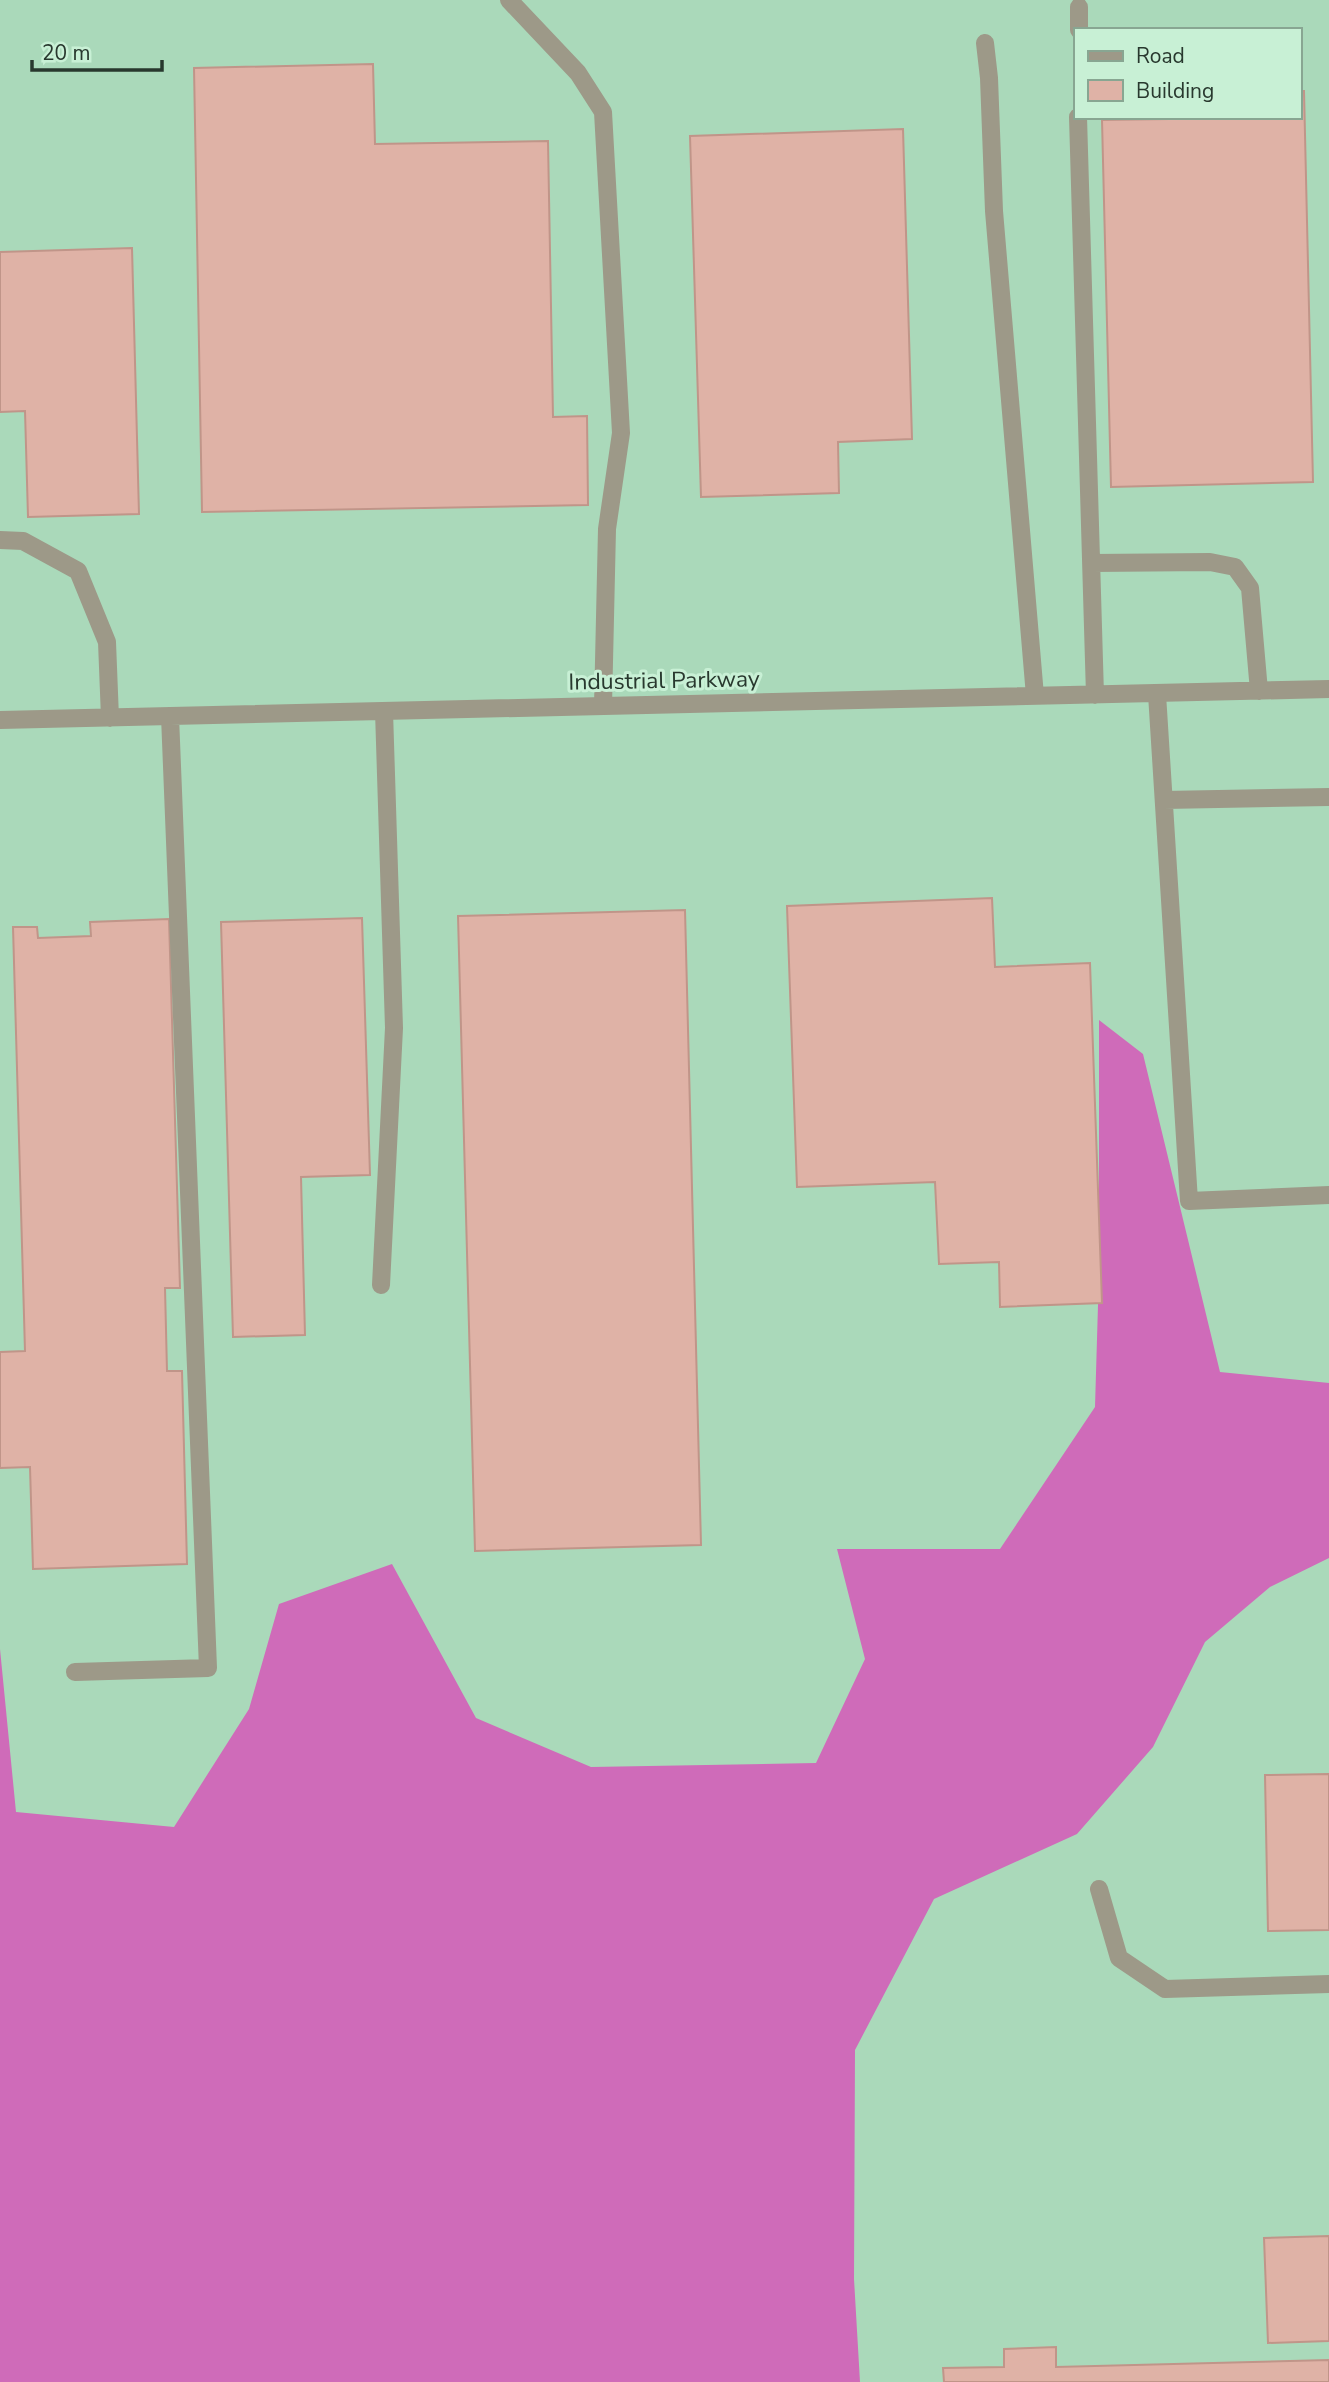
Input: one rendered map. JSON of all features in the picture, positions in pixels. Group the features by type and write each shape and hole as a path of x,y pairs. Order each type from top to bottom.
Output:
{"street":[{"path":"509,0 578,73 603,113 621,433 607,529 603,706"},
{"path":"1079,28 1080,7"},
{"path":"985,43 995,225 1035,696"},
{"path":"1078,119 1096,695"},
{"path":"0,540 23,541 78,571 107,642 110,718"},
{"path":"1092,563 1210,562 1236,566 1250,589 1259,691"},
{"name":"Industrial Parkway","path":"0,720 1329,690"},
{"path":"1157,694 1189,1201 1329,1195"},
{"path":"382,1285 394,1028 384,711"},
{"path":"75,1672 208,1668 170,716"},
{"path":"1164,800 1329,797"},
{"path":"1099,1889 1119,1958 1166,1989 1329,1984"}],"shaded area":[{"path":"0,0 1329,0 1329,2382 0,2382"},
{"path":"1099,1020 1143,1054 1220,1372 1329,1383 1329,1558 1270,1587 1205,1642 1153,1747 1077,1834 934,1899 855,2050 854,2279 860,2382 0,2382 0,1649 16,1812 174,1827 249,1709 279,1604 392,1564 476,1718 591,1767 816,1763 865,1659 837,1549 1000,1549 1095,1407 1099,1271"}],"building":[{"path":"373,64 375,144 548,141 553,417 587,416 588,505 202,512 194,68"},
{"path":"1301,91 1304,91 1313,482 1111,487 1102,120 1301,119"},
{"path":"903,129 912,439 838,442 839,493 701,497 690,136"},
{"path":"132,248 139,514 28,517 25,411 0,412 0,252"},
{"path":"992,898 995,967 1090,963 1102,1303 1000,1307 999,1262 939,1264 935,1182 797,1187 787,906"},
{"path":"685,910 701,1545 475,1551 458,916"},
{"path":"362,918 370,1175 301,1177 305,1335 233,1337 221,922"},
{"path":"169,919 180,1288 165,1288 167,1371 182,1371 187,1564 33,1569 30,1467 0,1468 0,1352 25,1351 13,927 37,927 38,938 91,936 90,922"},
{"path":"1329,1774 1329,1930 1268,1931 1265,1775"},
{"path":"1329,2236 1329,2341 1268,2343 1264,2238"},
{"path":"1056,2347 1056,2367 1329,2360 1329,2382 944,2382 943,2368 1004,2367 1004,2349"}]}
